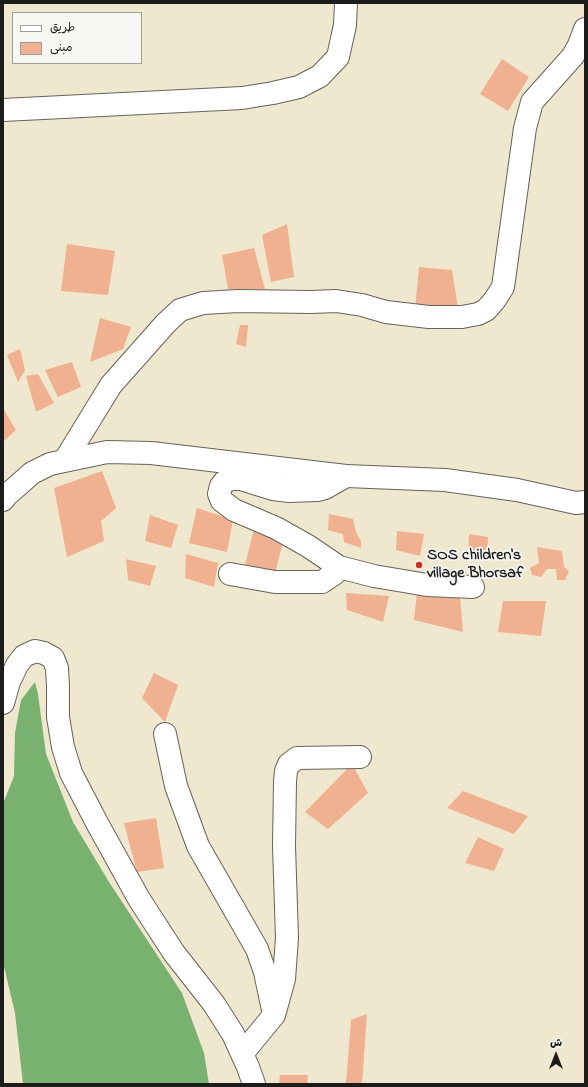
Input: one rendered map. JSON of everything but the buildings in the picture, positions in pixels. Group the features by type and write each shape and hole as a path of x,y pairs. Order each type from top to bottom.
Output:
{"street":[{"path":"3,110 242,98 299,87 320,76 338,57 345,25 346,3"},
{"path":"64,460 111,385 166,323 180,310 203,303 238,301 336,301 362,305 386,312 429,317 462,317 478,314 486,310 503,287 525,128 532,102 573,56 585,29"},
{"path":"4,496 32,473 50,464 108,452 151,453 346,476 445,480 518,490 576,503 585,502"},
{"path":"346,476 325,488 289,490 273,489 251,482 232,479 224,482 221,486 219,494 222,501 234,510 276,528 308,546 339,567 374,576 427,585 473,587"},
{"path":"230,574 275,582 322,582 334,574 339,567"},
{"path":"3,703 9,682 17,665 24,656 35,651 44,653 53,658 57,668 59,724 63,747 71,773 139,899 174,953 214,1004 233,1034 254,1084"},
{"path":"165,734 176,786 198,846 256,949 265,972 274,1015"},
{"path":"242,1054 274,1015 284,979 287,938 284,846 286,771 289,764 297,758 360,757"}],"green space":[{"path":"35,682 46,754 73,822 109,882 182,993 204,1053 209,1084 23,1084 15,1013 3,962 3,804 14,776 15,733 21,700"}],"place":[{"name":"SOS children's village Bhorsaf","path":"419,565"}]}
